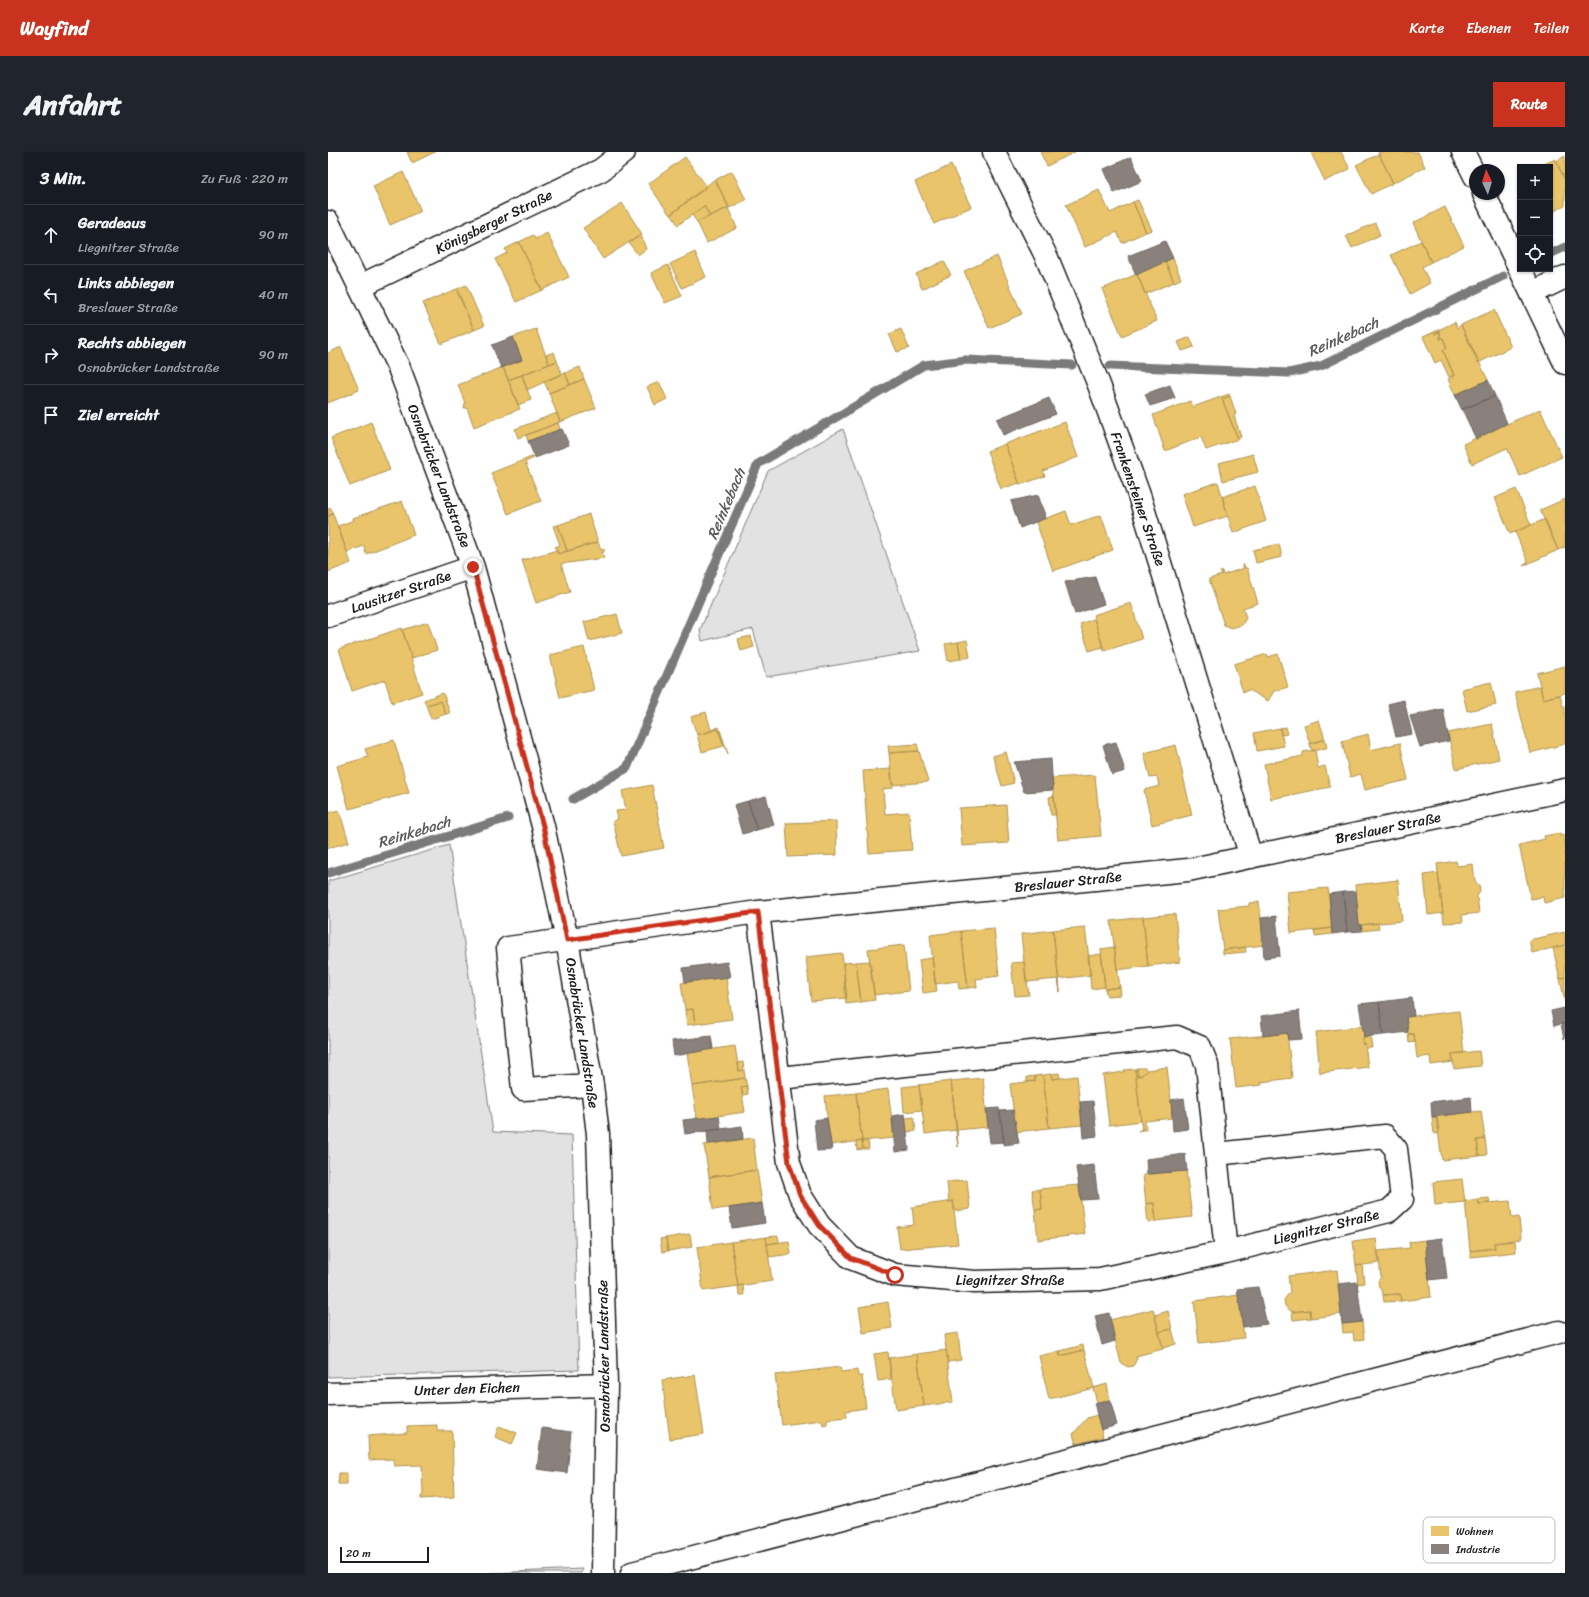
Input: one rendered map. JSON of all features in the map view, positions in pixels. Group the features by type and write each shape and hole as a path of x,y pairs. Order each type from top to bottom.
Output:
{"street":[{"name":"Königsberger Straße","path":"360,286 602,170 624,152"},
{"name":"Frankensteiner Straße","path":"994,152 1047,258 1126,458 1139,495 1251,857"},
{"path":"1463,152 1469,164"},
{"path":"1487,200 1517,263"},
{"name":"Osnabrücker Landstraße","path":"328,222 399,368 473,567 543,826 567,940 592,1085 598,1134 606,1385 603,1573"},
{"path":"1522,272 1565,363"},
{"path":"1532,293 1565,277"},
{"name":"Lausitzer Straße","path":"328,616 473,567"},
{"name":"Breslauer Straße","path":"592,1085 522,1089 508,948 758,912 1188,870 1565,790"},
{"name":"Liegnitzer Straße","path":"758,912 789,1163 800,1195 819,1225 851,1258 895,1275 975,1282 1100,1279 1226,1252 1389,1211 1402,1199 1396,1149 1385,1136 1216,1154"},
{"path":"779,1078 1177,1037 1200,1047 1208,1066 1226,1252"},
{"path":"632,1573 1559,1332"},
{"name":"Unter den Eichen","path":"328,1394 606,1385"}],"shaded area":[{"path":"843,429 920,651 766,677 753,629 702,641 700,630 768,471"},
{"path":"449,845 493,1132 572,1135 579,1370 328,1377 328,881"},
{"path":"582,1569 581,1573 491,1573"}],"building: Wohnen":[{"path":"407,152 435,152 412,163"},
{"path":"1040,152 1075,152 1047,166"},
{"path":"1341,152 1350,169 1325,181 1311,153"},
{"path":"1378,152 1418,152 1425,167 1393,183"},
{"path":"1379,154 1393,183 1371,194 1356,165"},
{"path":"1565,156 1565,180 1556,161"},
{"path":"685,157 707,187 670,215 648,184"},
{"path":"1555,159 1565,180 1565,206 1553,212 1553,164 1544,164"},
{"path":"951,165 971,207 934,224 915,182"},
{"path":"732,171 746,200 729,208 715,180"},
{"path":"403,172 421,211 390,225 373,186"},
{"path":"715,179 729,207 710,216 704,206 678,225 671,214"},
{"path":"1099,190 1110,213 1133,202 1146,232 1122,243 1117,232 1085,247 1066,205"},
{"path":"1138,200 1152,230 1146,232 1133,202"},
{"path":"622,203 642,234 603,259 583,228"},
{"path":"704,206 710,216 697,222 692,215"},
{"path":"1445,207 1464,246 1431,262 1413,223"},
{"path":"728,208 737,228 707,243 697,222"},
{"path":"1375,223 1380,235 1352,248 1346,236"},
{"path":"547,233 569,277 542,290 519,242 533,235 535,239"},
{"path":"641,235 646,249 638,255 629,243"},
{"path":"1421,241 1431,262 1422,267 1430,283 1410,294 1391,255"},
{"path":"519,242 542,290 516,302 495,259 507,253 505,249"},
{"path":"695,252 706,277 682,288 670,264"},
{"path":"997,256 1022,314 989,328 964,271"},
{"path":"1173,258 1181,279 1174,282 1165,261"},
{"path":"944,261 951,275 922,289 916,274"},
{"path":"1165,261 1174,282 1145,294 1137,274"},
{"path":"668,265 682,296 665,303 651,273"},
{"path":"1137,274 1157,321 1122,336 1102,289"},
{"path":"466,285 484,326 474,330 457,289"},
{"path":"456,289 474,330 441,344 423,303"},
{"path":"1494,310 1511,347 1478,363 1461,325"},
{"path":"1455,322 1457,328 1461,325 1488,380 1455,395 1448,379 1454,376 1443,350 1447,348 1443,338 1440,339 1440,331 1435,334 1434,332"},
{"path":"536,329 549,364 508,380 503,367 522,360 513,337"},
{"path":"901,329 909,348 897,352 889,334"},
{"path":"1440,331 1440,339 1443,338 1447,348 1443,350 1454,375 1449,377 1441,360 1435,363 1423,337"},
{"path":"1190,337 1194,347 1182,351 1178,342"},
{"path":"341,347 359,390 328,403 328,353"},
{"path":"554,352 557,361 549,364 546,355"},
{"path":"557,361 562,374 527,390 522,375"},
{"path":"503,367 520,409 474,427 467,408 464,408 465,403 458,385"},
{"path":"580,367 584,379 570,385 565,373"},
{"path":"565,373 570,385 549,393 544,381"},
{"path":"522,375 531,400 518,405 508,380"},
{"path":"584,379 596,408 560,422 549,393"},
{"path":"659,382 667,399 655,405 647,387"},
{"path":"1229,394 1230,396 1222,399 1238,439 1206,450 1201,437 1165,451 1153,415 1190,401 1193,407"},
{"path":"1230,396 1236,414 1234,416 1241,437 1238,439 1222,399"},
{"path":"1540,409 1562,457 1520,476 1507,448 1472,464 1463,444"},
{"path":"557,413 560,422 518,438 515,429"},
{"path":"371,422 390,470 350,486 331,438"},
{"path":"1065,422 1078,457 1043,471 1045,476 1020,485 1005,444"},
{"path":"558,423 560,429 528,441 526,435"},
{"path":"1005,444 1019,483 1001,489 987,451"},
{"path":"1253,454 1258,472 1223,481 1219,463"},
{"path":"534,456 534,458 525,462 541,501 508,514 491,473"},
{"path":"1218,482 1228,516 1193,527 1182,494"},
{"path":"1255,486 1266,521 1233,533 1222,497"},
{"path":"1516,489 1531,525 1510,534 1495,498"},
{"path":"1565,499 1565,547 1558,550 1540,510"},
{"path":"402,501 414,535 366,554 364,546 347,552 338,526 354,520 353,518"},
{"path":"331,508 333,514 328,516 328,509"},
{"path":"1066,511 1071,525 1101,515 1113,550 1053,571 1036,522"},
{"path":"333,514 351,563 328,572 328,516"},
{"path":"589,514 598,542 567,551 558,525"},
{"path":"1545,519 1558,550 1523,566 1528,562 1515,532"},
{"path":"558,525 567,551 558,554 555,547 560,545 553,526"},
{"path":"598,542 601,550 604,549 604,552 602,552 604,558 561,564 570,592 536,603 522,560 557,550 558,554"},
{"path":"1279,544 1282,557 1256,563 1253,550"},
{"path":"1242,565 1247,568 1258,603 1243,608 1246,618 1242,625 1231,628 1224,625 1209,579 1222,575 1220,572 1222,571 1223,575 1244,568"},
{"path":"1131,603 1142,639 1104,651 1093,615"},
{"path":"617,614 622,633 589,641 584,622"},
{"path":"1094,619 1103,647 1089,651 1080,624"},
{"path":"428,622 437,650 412,658 402,630"},
{"path":"402,628 422,693 392,703 385,680 352,691 339,649"},
{"path":"751,636 754,647 741,651 738,639"},
{"path":"967,640 970,657 961,659 958,642"},
{"path":"958,642 961,659 948,661 945,644"},
{"path":"584,647 594,690 560,698 550,655"},
{"path":"1267,654 1268,657 1278,654 1288,687 1274,691 1268,701 1249,690 1243,692 1234,664"},
{"path":"1565,666 1565,693 1543,699 1537,673"},
{"path":"1491,682 1496,705 1467,711 1462,689"},
{"path":"1540,686 1543,699 1560,695 1563,707 1565,707 1565,744 1530,753 1515,692"},
{"path":"443,693 450,713 446,714 441,701 426,705 424,700"},
{"path":"441,701 446,714 431,719 426,705"},
{"path":"706,712 711,730 719,727 728,754 718,729 697,735 691,717"},
{"path":"1319,720 1325,739 1310,744 1304,725"},
{"path":"1492,724 1499,759 1456,769 1448,733"},
{"path":"1286,727 1288,734 1281,735 1280,728"},
{"path":"1280,728 1284,746 1257,751 1254,733"},
{"path":"718,729 724,746 702,752 697,735"},
{"path":"1368,734 1371,750 1400,743 1408,780 1365,790 1361,774 1350,777 1342,741"},
{"path":"1325,739 1327,748 1312,751 1310,744"},
{"path":"394,740 409,793 349,809 337,766 368,757 365,749"},
{"path":"917,744 919,751 889,753 888,746"},
{"path":"1176,745 1192,815 1152,825 1144,790 1159,786 1157,777 1150,778 1144,753"},
{"path":"1315,750 1318,768 1325,766 1330,787 1271,799 1264,764 1303,756 1303,752"},
{"path":"919,751 928,782 892,785 889,753"},
{"path":"1006,752 1014,783 1002,786 993,756"},
{"path":"891,769 893,788 883,789 885,814 909,812 912,850 869,853 863,771"},
{"path":"1095,775 1101,836 1058,840 1052,778"},
{"path":"652,785 664,848 621,856 613,821 618,819 616,811 626,810 622,791"},
{"path":"1054,796 1056,815 1051,815 1049,797"},
{"path":"1006,805 1009,843 962,846 959,808"},
{"path":"339,810 349,842 328,848 328,813"},
{"path":"836,821 837,855 788,857 786,823"},
{"path":"1560,833 1560,836 1565,835 1565,898 1544,903 1543,897 1531,899 1519,845 1545,839 1544,836"},
{"path":"1456,861 1457,866 1473,864 1475,881 1479,885 1480,892 1477,896 1479,913 1462,915 1463,922 1444,923 1437,864"},
{"path":"1438,873 1443,913 1428,915 1424,875"},
{"path":"1398,880 1402,921 1359,925 1355,885"},
{"path":"1328,888 1333,928 1291,933 1287,892"},
{"path":"1259,902 1264,945 1223,950 1218,909 1249,906 1249,903"},
{"path":"1175,914 1180,962 1148,966 1143,917"},
{"path":"1143,917 1148,966 1117,970 1111,921"},
{"path":"1378,923 1379,929 1362,931 1361,925"},
{"path":"1085,927 1091,975 1059,979 1060,992 1053,930"},
{"path":"994,928 999,976 976,979 977,987 968,988 961,931"},
{"path":"1332,928 1332,934 1315,936 1314,930"},
{"path":"1053,930 1060,992 1058,979 1026,982 1021,934"},
{"path":"961,931 968,988 959,989 958,981 935,984 930,935"},
{"path":"1565,932 1565,945 1532,953 1529,940"},
{"path":"904,945 909,991 874,995 868,949"},
{"path":"1565,945 1565,977 1560,979 1553,948"},
{"path":"1114,947 1120,987 1105,989 1101,949"},
{"path":"1245,947 1246,952 1223,954 1223,950"},
{"path":"842,953 847,998 811,1001 806,957"},
{"path":"1101,954 1105,987 1091,989 1088,956"},
{"path":"932,958 937,991 923,993 919,960"},
{"path":"870,961 875,1000 861,1002 856,962"},
{"path":"856,962 861,1002 846,1004 843,963"},
{"path":"1024,962 1029,995 1015,996 1011,963"},
{"path":"726,977 732,1019 695,1024 693,1009 685,1010 681,983"},
{"path":"1565,977 1565,1002 1560,979"},
{"path":"1120,987 1121,995 1107,996 1105,989"},
{"path":"693,1009 695,1024 687,1025 685,1010"},
{"path":"1459,1011 1464,1053 1452,1054 1453,1062 1431,1065 1430,1056 1417,1058 1414,1034 1408,1034 1406,1017"},
{"path":"1363,1026 1364,1038 1362,1039 1363,1045 1365,1044 1368,1067 1320,1073 1316,1032"},
{"path":"1287,1033 1292,1078 1261,1082 1262,1085 1236,1088 1230,1039"},
{"path":"1408,1034 1414,1034 1415,1042 1409,1043"},
{"path":"1370,1036 1372,1048 1366,1048 1365,1044 1363,1045 1362,1039"},
{"path":"735,1046 739,1071 744,1070 745,1078 692,1086 687,1053"},
{"path":"1479,1051 1481,1066 1454,1069 1452,1054"},
{"path":"743,1062 744,1070 739,1071 738,1063"},
{"path":"1167,1067 1173,1118 1145,1121 1146,1130 1142,1130 1135,1069 1137,1068 1138,1076 1142,1075 1147,1070"},
{"path":"1137,1068 1145,1068 1147,1070 1142,1075 1138,1076"},
{"path":"1135,1069 1141,1121 1109,1125 1103,1075"},
{"path":"1059,1073 1060,1078 1052,1079 1051,1074"},
{"path":"1051,1074 1052,1079 1077,1076 1082,1125 1049,1128 1043,1075"},
{"path":"1043,1075 1049,1128 1016,1132 1010,1084 1035,1081 1035,1076"},
{"path":"1035,1076 1035,1081 1027,1082 1027,1077"},
{"path":"745,1078 747,1086 741,1087 745,1112 697,1119 692,1086"},
{"path":"983,1078 988,1127 957,1130 958,1147 951,1081"},
{"path":"951,1081 958,1147 956,1130 925,1134 919,1085"},
{"path":"919,1085 922,1110 904,1112 902,1087"},
{"path":"747,1086 748,1094 743,1095 741,1087"},
{"path":"888,1089 894,1138 862,1141 856,1093"},
{"path":"856,1093 862,1141 830,1145 825,1096"},
{"path":"1481,1111 1485,1139 1477,1140 1479,1156 1442,1160 1436,1116"},
{"path":"914,1117 916,1131 907,1132 905,1118"},
{"path":"1432,1117 1437,1117 1439,1133 1434,1134"},
{"path":"753,1138 757,1170 709,1177 704,1145"},
{"path":"1485,1139 1487,1155 1479,1156 1477,1140"},
{"path":"862,1141 863,1149 857,1150 856,1142"},
{"path":"862,1141 868,1141 869,1149 863,1149"},
{"path":"757,1170 762,1203 713,1210 709,1177"},
{"path":"1186,1170 1192,1217 1156,1221 1154,1203 1146,1204 1143,1175"},
{"path":"1462,1179 1465,1202 1435,1205 1433,1182"},
{"path":"967,1180 970,1209 955,1211 953,1201 949,1202 947,1182"},
{"path":"1079,1185 1085,1234 1038,1240 1035,1210 1042,1209 1040,1189"},
{"path":"1040,1189 1042,1209 1035,1210 1032,1190"},
{"path":"1489,1198 1490,1203 1479,1204 1478,1199"},
{"path":"1478,1199 1479,1204 1510,1201 1512,1218 1519,1217 1521,1239 1494,1243 1495,1248 1470,1251 1465,1201"},
{"path":"953,1201 958,1244 900,1249 897,1227 914,1225 912,1207"},
{"path":"1154,1203 1156,1221 1148,1223 1146,1204"},
{"path":"690,1234 692,1247 668,1251 666,1238"},
{"path":"778,1236 779,1242 767,1244 766,1237"},
{"path":"766,1237 772,1281 738,1286 731,1242"},
{"path":"666,1238 668,1251 662,1252 660,1239"},
{"path":"1376,1238 1379,1263 1356,1266 1353,1241"},
{"path":"1425,1240 1431,1297 1401,1301 1400,1294 1383,1295 1382,1290 1379,1288 1378,1281 1381,1277 1378,1251 1410,1248 1409,1242"},
{"path":"789,1241 791,1254 769,1257 767,1244"},
{"path":"1515,1241 1516,1252 1471,1257 1470,1251 1495,1248 1494,1243"},
{"path":"731,1242 738,1286 703,1291 697,1247"},
{"path":"1362,1265 1364,1283 1358,1284 1356,1266"},
{"path":"1337,1270 1342,1314 1311,1318 1310,1310 1292,1312 1285,1306 1284,1300 1290,1292 1288,1276"},
{"path":"743,1285 744,1295 739,1295 738,1286"},
{"path":"1400,1294 1401,1301 1384,1302 1383,1295"},
{"path":"1239,1295 1244,1338 1199,1343 1194,1301"},
{"path":"888,1302 892,1328 863,1333 859,1307"},
{"path":"1153,1309 1163,1349 1136,1356 1137,1359 1133,1366 1128,1367 1121,1363 1110,1320"},
{"path":"1310,1310 1311,1318 1293,1320 1292,1312"},
{"path":"1168,1311 1172,1329 1159,1332 1155,1315"},
{"path":"1362,1322 1364,1339 1354,1341 1353,1332 1343,1333 1342,1324"},
{"path":"1172,1329 1176,1344 1163,1348 1159,1332"},
{"path":"958,1333 961,1360 948,1362 944,1335"},
{"path":"1083,1345 1084,1350 1060,1356 1060,1351"},
{"path":"946,1350 953,1402 924,1406 917,1354"},
{"path":"1084,1350 1094,1388 1049,1399 1039,1356 1060,1351 1060,1356"},
{"path":"888,1352 891,1379 878,1381 874,1354"},
{"path":"917,1354 924,1406 896,1410 889,1358"},
{"path":"840,1367 841,1372 857,1370 858,1376 862,1376 866,1408 846,1411 847,1417 827,1419 827,1424 823,1425 822,1420 782,1425 775,1375"},
{"path":"695,1375 704,1434 670,1439 662,1380"},
{"path":"1107,1384 1110,1400 1097,1402 1093,1388"},
{"path":"1097,1415 1103,1437 1076,1444 1073,1434 1087,1418"},
{"path":"437,1425 437,1431 452,1431 454,1497 421,1499 421,1496 423,1496 422,1465 394,1466 393,1459 369,1460 368,1436 407,1433 407,1426"},
{"path":"499,1426 517,1433 512,1444 495,1437"},
{"path":"339,1473 347,1473 347,1484 338,1484"}],"building: Industrie":[{"path":"1131,157 1142,181 1114,193 1104,169"},
{"path":"1165,241 1173,258 1136,275 1128,256"},
{"path":"513,337 522,360 501,368 492,345"},
{"path":"1488,380 1495,396 1462,410 1455,395"},
{"path":"1170,385 1175,398 1150,406 1145,394"},
{"path":"1495,396 1507,423 1476,439 1462,409"},
{"path":"1049,398 1056,414 1003,435 997,419"},
{"path":"562,429 569,445 535,458 528,441"},
{"path":"1038,495 1046,518 1020,528 1011,501"},
{"path":"1095,577 1104,604 1075,614 1065,582"},
{"path":"1404,700 1412,734 1396,737 1388,704"},
{"path":"1443,709 1449,741 1420,747 1410,716"},
{"path":"1116,742 1125,771 1112,775 1103,745"},
{"path":"1051,759 1053,790 1024,792 1014,762"},
{"path":"766,796 774,825 757,830 748,801"},
{"path":"748,801 757,830 742,834 734,805"},
{"path":"1356,891 1359,925 1361,925 1362,931 1347,932 1343,892"},
{"path":"1343,892 1347,932 1332,934 1329,894"},
{"path":"1276,916 1280,956 1264,958 1261,918"},
{"path":"727,962 730,977 685,982 683,968"},
{"path":"1412,998 1414,1016 1406,1017 1408,1032 1383,1035 1379,1002"},
{"path":"1379,1002 1383,1035 1364,1037 1359,1004"},
{"path":"1565,1008 1565,1023 1554,1026 1551,1011"},
{"path":"1299,1011 1302,1039 1288,1040 1287,1033 1263,1036 1261,1016"},
{"path":"1565,1023 1565,1038 1564,1039 1561,1024"},
{"path":"711,1036 713,1049 674,1056 672,1041"},
{"path":"1471,1097 1472,1112 1432,1117 1431,1102"},
{"path":"1184,1098 1188,1129 1173,1131 1171,1100"},
{"path":"1093,1101 1097,1136 1083,1138 1080,1102"},
{"path":"999,1108 1004,1142 990,1143 986,1109"},
{"path":"1013,1110 1019,1143 1004,1145 1000,1111"},
{"path":"905,1114 909,1150 895,1152 892,1116"},
{"path":"719,1116 721,1129 685,1134 683,1120"},
{"path":"827,1118 832,1150 817,1151 814,1120"},
{"path":"742,1126 743,1139 708,1144 707,1131"},
{"path":"1185,1154 1187,1171 1147,1174 1146,1159"},
{"path":"1094,1165 1098,1199 1081,1200 1076,1167"},
{"path":"762,1203 765,1223 732,1228 729,1208"},
{"path":"1442,1238 1447,1278 1429,1280 1425,1240"},
{"path":"1357,1282 1362,1322 1342,1324 1338,1284"},
{"path":"1258,1287 1267,1324 1243,1327 1237,1289"},
{"path":"1109,1313 1115,1341 1102,1345 1095,1316"},
{"path":"1110,1400 1117,1425 1101,1430 1094,1403"},
{"path":"542,1428 571,1432 567,1473 537,1469"}],"waterway":[{"name":"Reinkebach","path":"1553,253 1565,247"},
{"name":"Reinkebach","path":"1110,366 1289,373 1321,366 1503,276"},
{"name":"Reinkebach","path":"573,799 627,768 758,464 924,365 966,360 1072,365"},
{"name":"Reinkebach","path":"328,873 508,818"}],"route":[{"path":"473,567 543,826 567,940 758,912 789,1163 800,1195 819,1225 851,1258 895,1275"}]}
